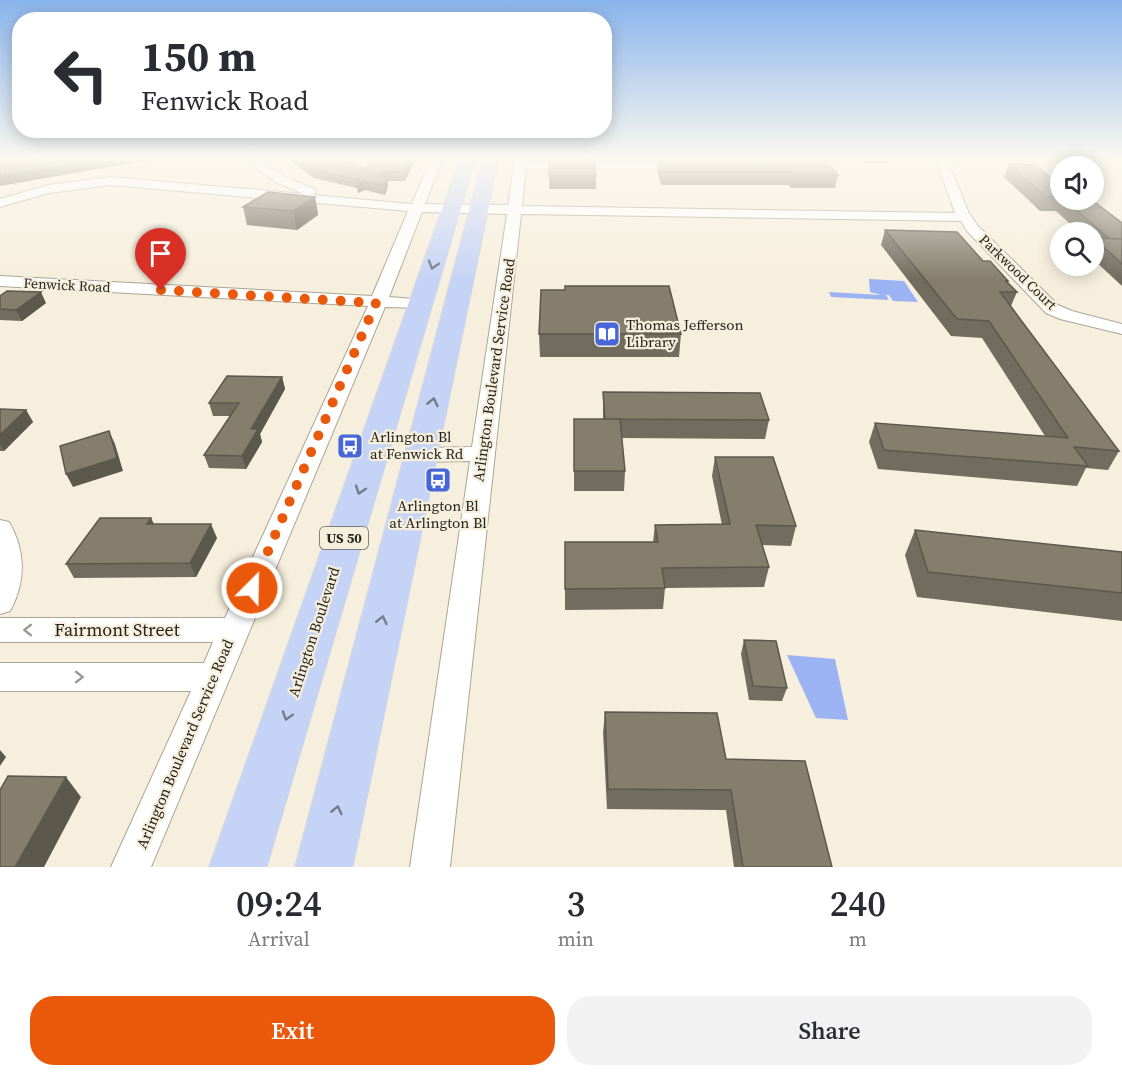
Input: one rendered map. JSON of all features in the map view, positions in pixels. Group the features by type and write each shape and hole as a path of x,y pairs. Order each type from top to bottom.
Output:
{"highway":[{"name":"Arlington Boulevard","path":"238,867 421,304 452,198"},
{"name":"Arlington Boulevard","path":"324,867 421,455 448,209 457,198"}],"street":[{"path":"0,203 16,198"},
{"path":"308,198 448,209 965,217"},
{"path":"330,198 337,201"},
{"name":"Arlington Boulevard Service Road","path":"131,867 376,303 448,209 446,198"},
{"name":"Arlington Boulevard Service Road","path":"430,867 516,198"},
{"name":"Parkwood Court","path":"956,198 965,217 1052,309 1066,315 1122,329"},
{"name":"Fenwick Road","path":"0,280 421,304"},
{"path":"421,455 483,454"},
{"path":"0,529 4,535 9,557 6,584 0,603"},
{"name":"Fairmont Street","path":"0,630 234,630"},
{"path":"0,677 214,677"}],"water":[{"path":"869,279 904,281 918,302 893,301 889,295 886,295 889,300 831,297 829,292 881,295 870,292"},
{"path":"787,655 835,659 848,720 816,718"}],"building":[{"path":"257,198 313,198 293,211 243,207"},
{"path":"1104,209 1122,223 1122,239 1110,239 1104,234 1104,222 1090,222 1076,210"},
{"path":"885,230 957,232 983,261 990,261 1017,292 1000,292 1119,451 1074,447 1088,466 884,450 875,423 1068,438 989,321 957,319"},
{"path":"1104,238 1122,239 1122,264 1104,247"},
{"path":"565,286 669,286 681,334 539,334 541,290 565,290"},
{"path":"7,291 41,292 16,310 0,309 0,296"},
{"path":"227,376 282,377 251,429 258,429 242,456 204,455 239,403 209,403"},
{"path":"603,392 760,393 769,420 605,419"},
{"path":"0,409 26,410 0,435"},
{"path":"574,419 620,419 625,471 574,471"},
{"path":"109,431 117,458 66,474 60,446"},
{"path":"715,457 773,457 796,526 756,525 769,567 662,568 665,588 565,589 565,542 658,542 655,525 730,524"},
{"path":"100,518 151,518 147,524 211,524 190,563 66,564"},
{"path":"915,530 1122,552 1122,593 928,572"},
{"path":"744,640 776,641 787,688 753,686"},
{"path":"605,712 717,713 726,759 805,761 832,867 743,867 731,790 608,789"},
{"path":"8,776 66,777 15,867 0,867 0,790"}],"place":[{"name":"Thomas Jefferson Library","path":"607,334"},
{"name":"Arlington Bl at Fenwick Rd","path":"350,446"},
{"name":"Arlington Bl at Arlington Bl","path":"438,480"}],"route":[{"path":"161,290 376,303 252,588"}]}
